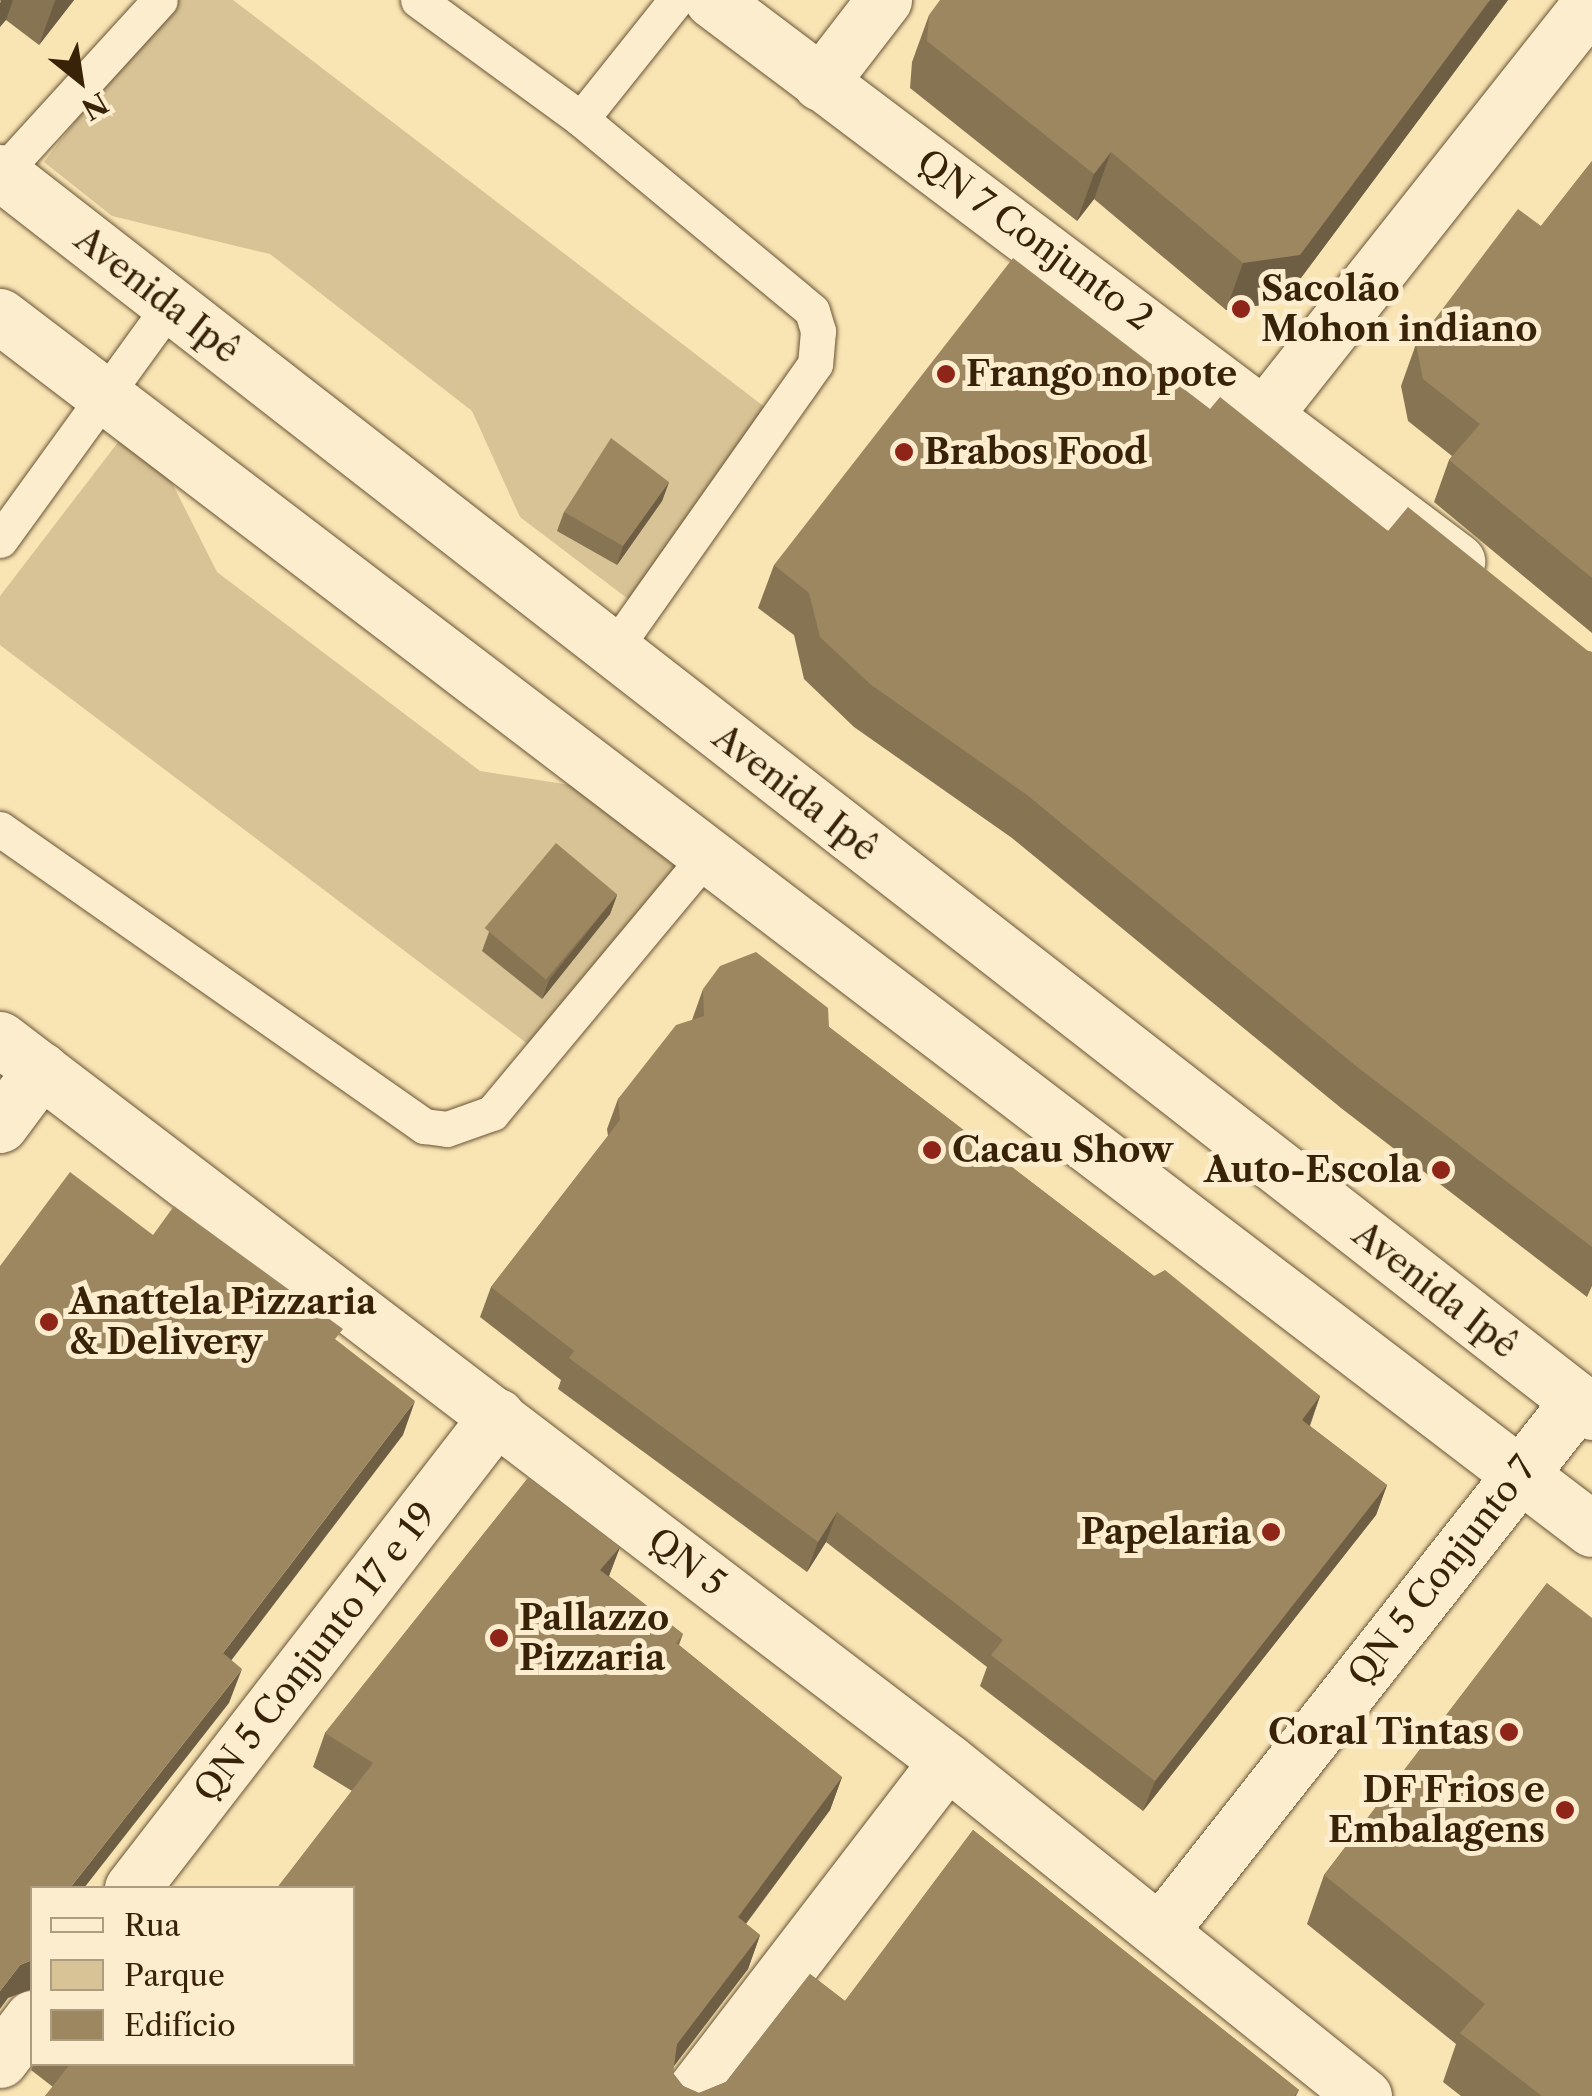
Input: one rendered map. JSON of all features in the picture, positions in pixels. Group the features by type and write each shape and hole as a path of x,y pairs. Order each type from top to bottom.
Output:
{"street":[{"name":"QN 7 Conjunto 2","path":"712,0 1268,410 1499,595"},
{"path":"820,82 884,0"},
{"path":"1268,410 1592,1"},
{"name":"Avenida Ipê","path":"1,173 1585,1406"},
{"path":"0,316 97,396 708,854 1592,1529"},
{"path":"0,1125 21,1054"},
{"name":"QN 5","path":"21,1054 948,1761 1364,2096"},
{"name":"QN 5 Conjunto 7","path":"1160,1931 1519,1472 1585,1406"},
{"name":"QN 5 Conjunto 17 e 19","path":"134,1886 497,1416"},
{"path":"690,2096 948,1761"},
{"path":"0,2060 30,2021"}],"lane":[{"path":"1,173 160,0"},
{"path":"418,0 580,120 812,311 820,345 612,652"},
{"path":"580,120 676,0"},
{"path":"0,540 97,396 170,305"},
{"path":"0,829 424,1126 447,1130 492,1113 708,854"}],"green space":[{"path":"168,0 233,0 783,421 640,608 520,517 472,411 270,254 112,216 44,162"},
{"path":"119,441 170,479 217,572 480,771 589,788 683,860 537,1051 0,645 0,596"}],"building":[{"path":"940,0 1490,0 1300,255 1243,263 1111,152 1094,174 927,41 929,15"},
{"path":"1592,161 1592,578 1449,460 1480,424 1423,379 1416,344 1518,209 1541,226"},
{"path":"1013,258 1210,409 1220,397 1388,531 1408,507 1592,652 1592,1247 1356,1066 1027,795 870,684 820,637 809,593 774,565"},
{"path":"611,438 669,482 623,546 564,512"},
{"path":"556,843 617,894 546,979 485,928"},
{"path":"756,952 828,1008 829,1027 1154,1276 1165,1270 1320,1396 1302,1420 1387,1485 1155,1781 991,1655 1003,1640 837,1512 818,1542 569,1358 574,1351 491,1287 620,1120 618,1099 676,1025 704,1016 703,989 720,966"},
{"path":"70,1172 153,1235 174,1206 343,1329 335,1339 415,1401 223,1653 242,1669 72,1886 30,1886 30,1961 20,1965 0,1991 0,1266"},
{"path":"528,1478 620,1547 600,1570 683,1634 676,1643 842,1777 738,1917 760,1935 677,2044 673,2073 683,2086 699,2093 726,2082 810,1974 845,2001 973,1830 1299,2090 1294,2096 45,2096 68,2066 355,2066 355,1886 279,1886 373,1763 325,1733"},
{"path":"1547,1583 1592,1618 1592,2096 1542,2096 1460,2033 1485,2004 1324,1875"}],"place":[{"name":"Sacolão Mohon indiano","path":"1241,309"},
{"name":"Frango no pote","path":"946,374"},
{"name":"Brabos Food","path":"904,452"},
{"name":"Cacau Show","path":"932,1150"},
{"name":"Auto-Escola","path":"1441,1170"},
{"name":"Anattela Pizzaria & Delivery","path":"49,1322"},
{"name":"Papelaria","path":"1271,1532"},
{"name":"Pallazzo Pizzaria","path":"499,1638"},
{"name":"Coral Tintas","path":"1509,1732"},
{"name":"DF Frios e Embalagens","path":"1565,1810"}]}
